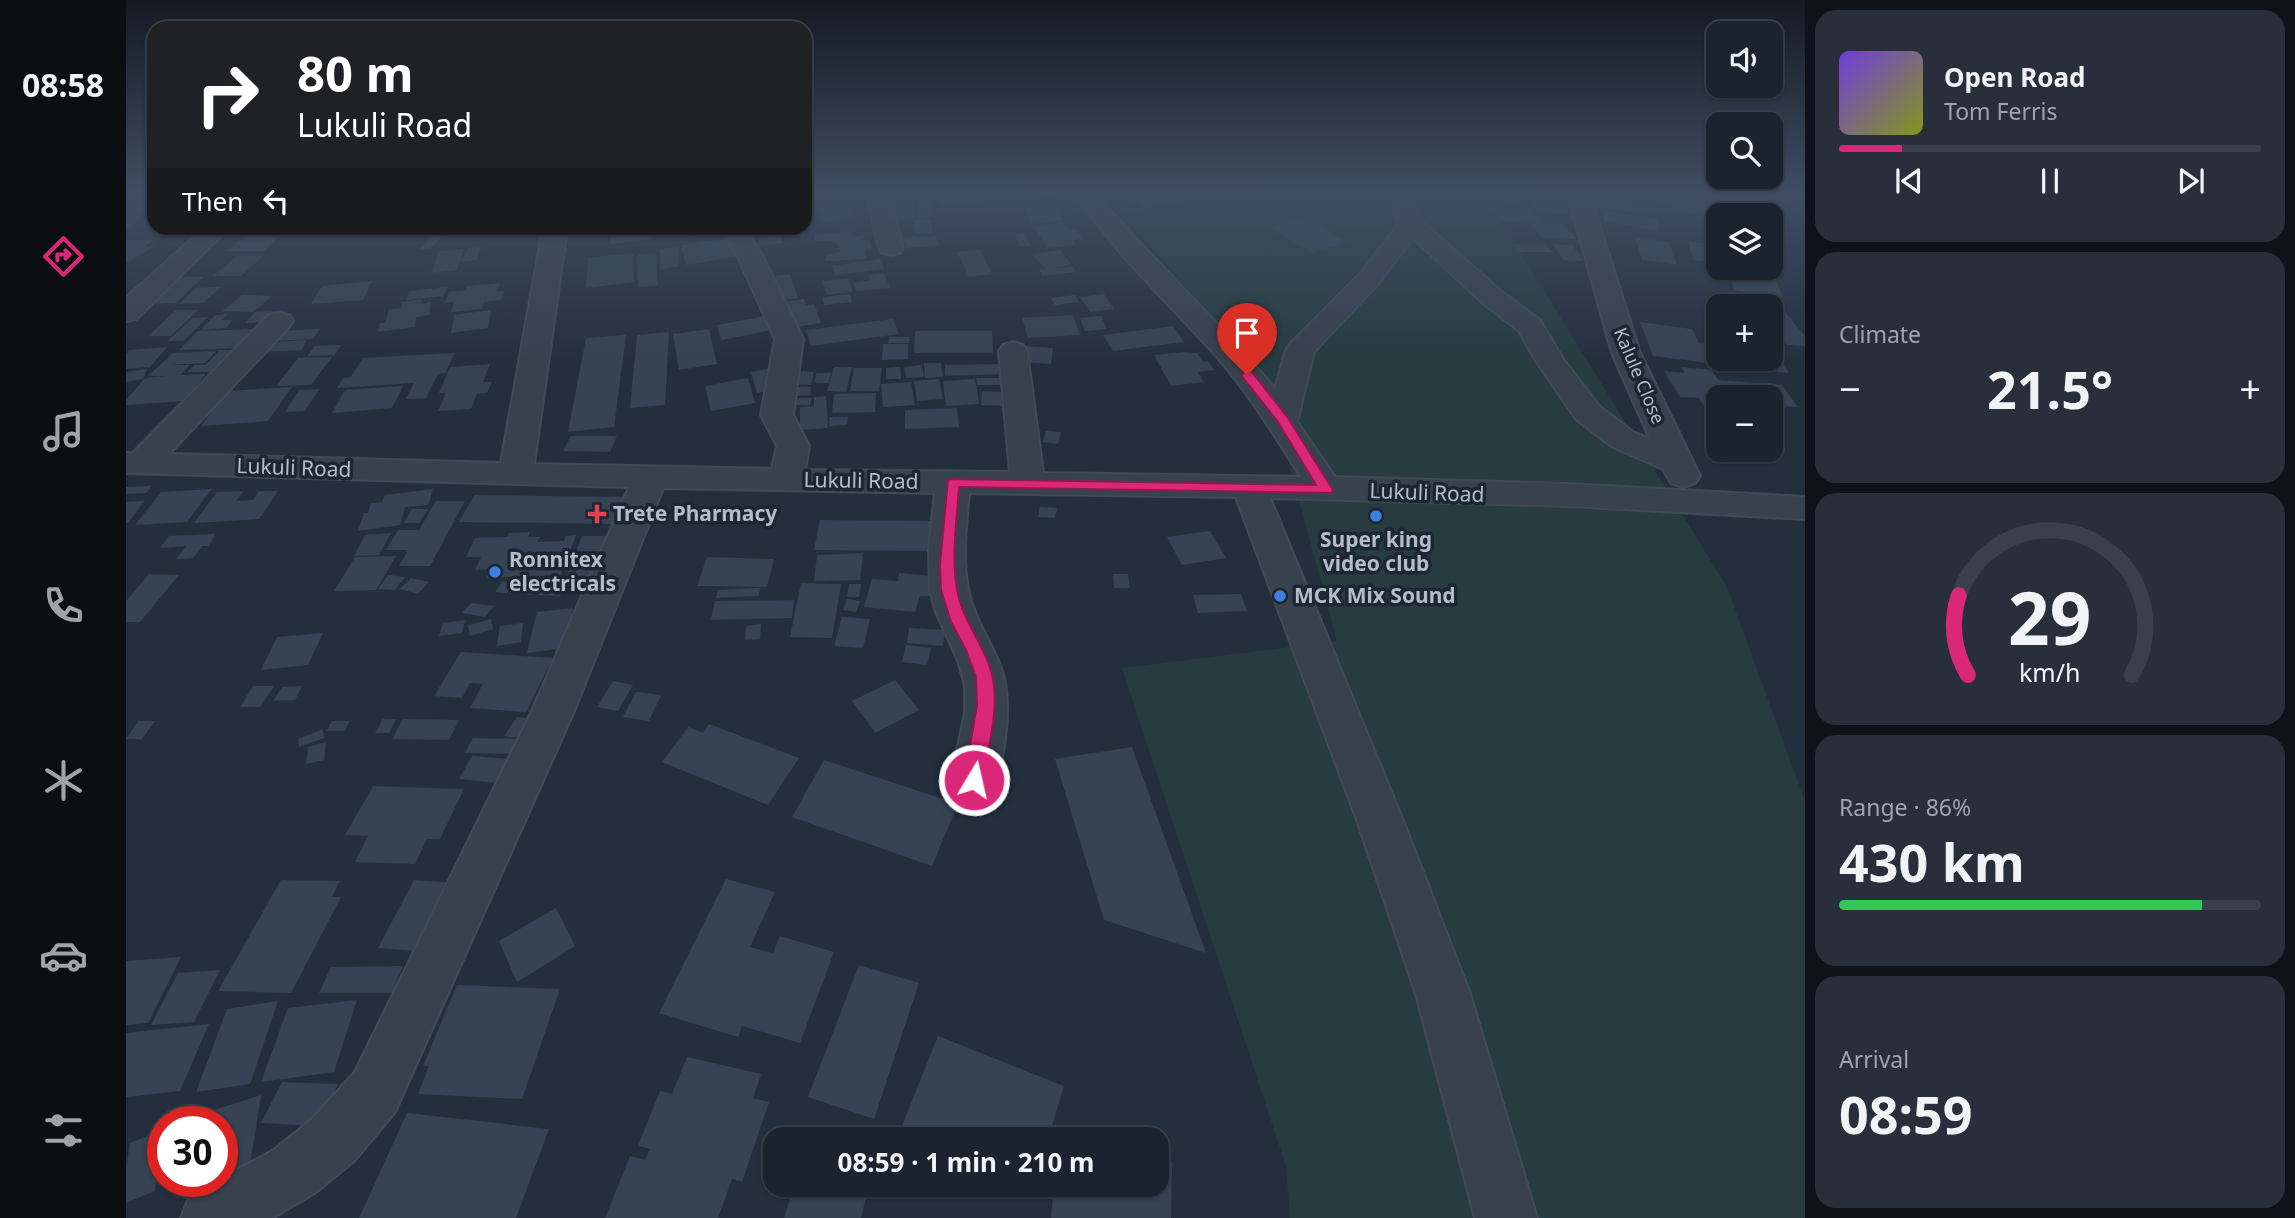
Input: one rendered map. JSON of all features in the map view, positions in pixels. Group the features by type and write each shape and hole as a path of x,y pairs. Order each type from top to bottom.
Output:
{"street":[{"path":"126,313 195,249"},
{"path":"516,475 552,249"},
{"path":"749,249 771,304 789,335 790,344 777,415 793,446 786,480"},
{"path":"1132,249 1230,354 1283,421 1326,490"},
{"path":"1283,421 1300,350 1369,279 1391,249"},
{"path":"1438,249 1493,298 1530,326 1550,361 1588,413 1622,439 1677,463"},
{"name":"Kalule Close","path":"1595,249 1626,353 1694,500"},
{"path":"134,463 279,321"},
{"path":"1013,351 1028,484"},
{"name":"Lukuli Road","path":"134,463 650,478 1250,486 1694,500 1805,508"},
{"path":"212,1218 295,1171 333,1140 375,1092 553,710 650,478"},
{"path":"953,482 947,565 949,590 959,622 984,677 986,705 974,780"},
{"path":"1250,486 1381,823 1443,994 1506,1218"}],"green space":[{"path":"1152,249 1518,249 1727,587 1805,801 1805,1218 1290,1218 1286,1166 1122,668 1337,641 1267,381"}],"building":[{"path":"126,249 150,249 126,263"},
{"path":"230,249 266,249 264,251 227,251"},
{"path":"464,249 457,270 431,273 439,251"},
{"path":"468,249 480,249 476,260 462,261"},
{"path":"660,249 678,249 679,266 660,269"},
{"path":"682,249 738,249 741,256 686,265"},
{"path":"840,249 866,249 866,259 825,261 826,255 840,252"},
{"path":"979,249 992,274 969,277 957,252"},
{"path":"1305,249 1325,249 1312,253"},
{"path":"1514,249 1549,249 1552,252 1516,252"},
{"path":"1556,249 1575,249 1584,261 1564,260"},
{"path":"1639,249 1671,249 1677,265 1642,260"},
{"path":"1690,249 1706,249 1706,262 1693,260"},
{"path":"1061,250 1071,265 1048,269 1072,266 1076,272 1042,276 1039,270 1046,269 1031,254"},
{"path":"633,253 634,282 586,288 588,258"},
{"path":"656,253 658,285 638,287 637,255"},
{"path":"237,256 263,256 241,276 213,276"},
{"path":"880,259 885,269 836,275 832,266"},
{"path":"883,273 891,288 856,291 853,283 870,280 868,275"},
{"path":"790,274 798,298 779,300 771,277"},
{"path":"178,277 203,277 176,303 151,304"},
{"path":"848,278 853,292 827,295 822,281"},
{"path":"1731,280 1776,280 1782,294 1762,294 1734,290"},
{"path":"372,281 363,300 311,304 322,286"},
{"path":"500,283 497,292 504,291 501,300 484,302 482,309 451,312 454,302 445,303 449,292 466,290 467,286"},
{"path":"221,287 203,303 179,304 196,288"},
{"path":"447,287 444,296 406,300 409,291"},
{"path":"850,294 852,302 824,305 822,297"},
{"path":"1104,294 1114,309 1090,312 1080,297"},
{"path":"242,295 272,296 253,312 222,311"},
{"path":"1075,295 1079,302 1055,305 1051,298"},
{"path":"422,299 421,304 431,302 429,315 416,317 415,327 378,332 380,323 385,323 389,309 401,308 402,302"},
{"path":"804,299 806,305 814,304 821,323 795,327 789,309 781,311 778,303"},
{"path":"1783,309 1805,336 1805,346 1787,345 1783,340"},
{"path":"176,310 198,310 171,336 148,336"},
{"path":"491,310 488,328 451,333 454,315"},
{"path":"277,311 268,322 245,323 255,312"},
{"path":"228,314 222,320 233,320 226,328 201,330 215,315"},
{"path":"771,315 778,329 721,340 717,325"},
{"path":"1073,315 1080,335 1028,338 1022,318"},
{"path":"1101,316 1107,329 1085,331 1080,318"},
{"path":"208,317 183,341 167,341 193,318"},
{"path":"893,319 899,334 811,346 806,330"},
{"path":"1640,322 1692,329 1699,343 1706,344 1706,363 1653,356"},
{"path":"1173,326 1184,342 1113,351 1103,335"},
{"path":"257,329 240,348 179,350 198,331"},
{"path":"320,329 313,339 271,341 278,331"},
{"path":"709,329 717,364 679,370 673,334"},
{"path":"915,331 992,331 993,353 914,353"},
{"path":"669,332 665,405 630,408 637,335"},
{"path":"626,335 614,427 568,432 586,338"},
{"path":"889,337 910,337 909,343 888,343"},
{"path":"307,340 301,350 260,352 267,343"},
{"path":"883,344 908,344 908,359 882,360"},
{"path":"342,345 334,355 307,356 315,346"},
{"path":"1024,346 1053,348 1051,364 1021,362"},
{"path":"167,347 150,367 126,369 126,354 129,350"},
{"path":"220,350 234,350 230,353 237,353 228,363 219,363 210,372 187,372 195,365 205,365"},
{"path":"216,351 205,363 170,365 190,365 180,375 206,374 184,401 126,405 126,400 145,378 167,376 148,376 173,353"},
{"path":"455,353 445,373 438,374 426,398 406,399 414,383 337,388 343,378 351,377 363,358"},
{"path":"1197,353 1203,362 1208,361 1214,370 1198,372 1204,382 1171,386 1154,355"},
{"path":"332,357 311,385 276,386 298,358"},
{"path":"924,363 941,363 943,377 925,378"},
{"path":"1783,363 1789,373 1773,371 1783,371"},
{"path":"490,364 483,382 492,382 487,393 477,394 471,409 438,411 446,393 439,393 450,367"},
{"path":"1003,364 1005,374 945,376 945,365"},
{"path":"922,365 924,377 906,378 904,367"},
{"path":"834,367 852,367 846,392 827,391"},
{"path":"900,367 901,379 886,379 886,368"},
{"path":"1681,367 1713,371 1718,380 1782,385 1706,385 1706,409 1699,398 1680,397 1664,371 1685,373"},
{"path":"854,368 882,368 879,391 850,391"},
{"path":"147,369 143,379 126,382 126,372"},
{"path":"768,369 775,390 757,393 751,372"},
{"path":"796,371 814,372 811,385 792,384"},
{"path":"816,373 831,373 829,383 815,383"},
{"path":"748,378 755,403 711,411 705,386"},
{"path":"976,378 1002,378 1002,385 977,385"},
{"path":"939,379 943,399 917,401 914,381"},
{"path":"975,379 979,404 946,406 943,381"},
{"path":"911,382 915,405 883,407 881,384"},
{"path":"403,386 392,408 332,413 345,390"},
{"path":"1783,386 1798,407 1783,406"},
{"path":"292,387 268,421 201,426 227,391"},
{"path":"789,387 811,387 810,395 788,396"},
{"path":"319,389 305,411 285,412 299,390"},
{"path":"982,391 1004,392 1003,406 981,405"},
{"path":"876,393 875,412 832,413 834,394"},
{"path":"826,396 828,428 800,430 800,407 814,406 814,397"},
{"path":"791,398 812,398 810,405 789,405"},
{"path":"957,408 959,427 905,429 905,410"},
{"path":"830,417 848,417 847,425 829,426"},
{"path":"1046,431 1061,432 1058,444 1043,442"},
{"path":"571,436 617,436 610,452 563,451"},
{"path":"152,486 146,493 126,494 126,487"},
{"path":"212,489 187,522 135,525 161,492"},
{"path":"433,489 428,505 405,507 400,525 358,531 364,513 368,513 371,503 382,502 385,495"},
{"path":"244,491 236,501 253,500 259,491 278,491 259,519 194,523 217,492"},
{"path":"474,495 627,497 616,524 459,522"},
{"path":"145,501 128,523 126,523 126,502"},
{"path":"436,501 465,501 430,566 399,566 408,550 386,550 398,530 419,530"},
{"path":"723,507 737,508 733,516 720,516"},
{"path":"1040,507 1057,508 1055,518 1038,517"},
{"path":"412,509 428,509 419,523 404,523"},
{"path":"820,520 940,521 939,551 814,550"},
{"path":"1210,531 1226,558 1182,565 1167,537"},
{"path":"530,532 528,537 540,537 537,542 564,541 566,536 576,535 561,575 486,578 490,569 475,570 481,557 466,557 475,538 507,537 509,533"},
{"path":"391,533 379,555 354,556 365,535"},
{"path":"216,534 208,546 202,546 193,558 176,559 186,546 160,548 169,536"},
{"path":"582,536 612,536 606,551 576,551"},
{"path":"863,553 860,580 814,581 817,555"},
{"path":"576,554 601,554 591,581 565,581"},
{"path":"396,556 376,590 334,591 355,557"},
{"path":"707,557 774,559 767,587 697,586"},
{"path":"899,573 933,576 929,596 920,596 915,612 864,607 872,579 898,581"},
{"path":"149,574 179,575 140,622 126,622 126,601"},
{"path":"1113,574 1128,574 1130,588 1114,588"},
{"path":"388,575 405,577 395,590 378,589"},
{"path":"411,578 429,582 418,594 400,589"},
{"path":"517,579 567,582 560,596 509,594"},
{"path":"503,581 514,582 507,593 495,592"},
{"path":"801,583 841,584 832,638 790,637"},
{"path":"849,584 861,584 859,597 847,597"},
{"path":"760,588 759,596 716,598 718,590"},
{"path":"1241,594 1247,611 1198,613 1193,595"},
{"path":"847,599 860,601 856,612 843,610"},
{"path":"794,600 792,618 711,620 715,601"},
{"path":"471,603 494,606 485,617 462,613"},
{"path":"573,608 565,648 527,653 537,612"},
{"path":"842,617 870,619 863,648 834,646"},
{"path":"491,619 493,629 470,636 468,625"},
{"path":"465,620 462,633 439,636 443,623"},
{"path":"523,623 521,642 497,646 500,626"},
{"path":"761,624 760,639 745,640 746,626"},
{"path":"909,628 945,630 943,646 907,643"},
{"path":"323,633 308,665 261,670 277,637"},
{"path":"906,645 931,648 927,665 902,662"},
{"path":"461,652 553,658 526,712 470,708 483,684 470,683 462,698 434,696"},
{"path":"895,680 919,710 875,733 852,701"},
{"path":"613,681 633,685 618,711 597,707"},
{"path":"253,686 274,686 260,707 240,707"},
{"path":"302,686 295,700 273,701 282,687"},
{"path":"636,692 661,695 649,721 623,717"},
{"path":"517,717 538,720 526,739 504,736"},
{"path":"383,719 396,719 389,733 375,733"},
{"path":"403,719 459,720 449,740 392,739"},
{"path":"138,721 155,721 142,739 126,739"},
{"path":"332,721 350,721 344,731 326,731"},
{"path":"709,724 799,758 768,805 662,762 688,727 703,733"},
{"path":"323,729 324,738 299,747 298,739"},
{"path":"473,738 521,739 514,754 465,753"},
{"path":"326,742 324,760 306,764 308,747"},
{"path":"1132,747 1206,953 1104,920 1055,759"},
{"path":"472,756 521,760 508,784 459,779"},
{"path":"824,760 958,804 932,866 792,817"},
{"path":"373,786 464,789 440,839 427,839 415,864 355,862 368,836 345,835"},
{"path":"726,879 775,892 750,947 773,953 780,936 834,952 800,1043 742,1026 738,1037 659,1013"},
{"path":"281,880 340,881 332,897 341,897 291,993 218,991"},
{"path":"414,880 465,884 431,952 378,948"},
{"path":"556,908 575,946 517,982 499,941"},
{"path":"181,957 148,1023 126,1025 126,961"},
{"path":"859,965 919,983 874,1119 808,1097"},
{"path":"403,966 392,993 319,993 331,967"},
{"path":"220,970 194,1022 151,1025 178,973"},
{"path":"457,985 560,989 522,1099 418,1094 429,1066 423,1066"},
{"path":"357,1000 334,1072 261,1082 288,1008"},
{"path":"278,1001 250,1084 196,1092 227,1009"},
{"path":"209,1024 180,1091 126,1097 126,1033"},
{"path":"938,1036 1064,1086 1052,1127 902,1127"},
{"path":"687,1057 761,1074 753,1098 769,1102 742,1182 732,1179 718,1218 605,1218 630,1156 645,1160 650,1149 638,1146 660,1091 672,1094"},
{"path":"282,1082 338,1084 319,1126 261,1123"},
{"path":"261,1095 250,1164 238,1168 238,1106 227,1106"},
{"path":"407,1113 549,1129 516,1218 359,1218"},
{"path":"147,1136 147,1194 126,1203 126,1168 130,1143"},
{"path":"1169,1162 1172,1162 1171,1218 1051,1218 1053,1197 1169,1197"},
{"path":"790,1197 866,1197 861,1218 784,1218"}],"place":[{"name":"Trete Pharmacy","path":"597,514"},
{"name":"Super king video club","path":"1376,516"},
{"name":"Ronnitex electricals","path":"495,572"},
{"name":"MCK Mix Sound","path":"1280,596"}],"route":[{"path":"974,780 986,705 984,677 959,622 949,590 947,565 953,482 1250,486 1326,490 1283,421 1247,375"}]}
